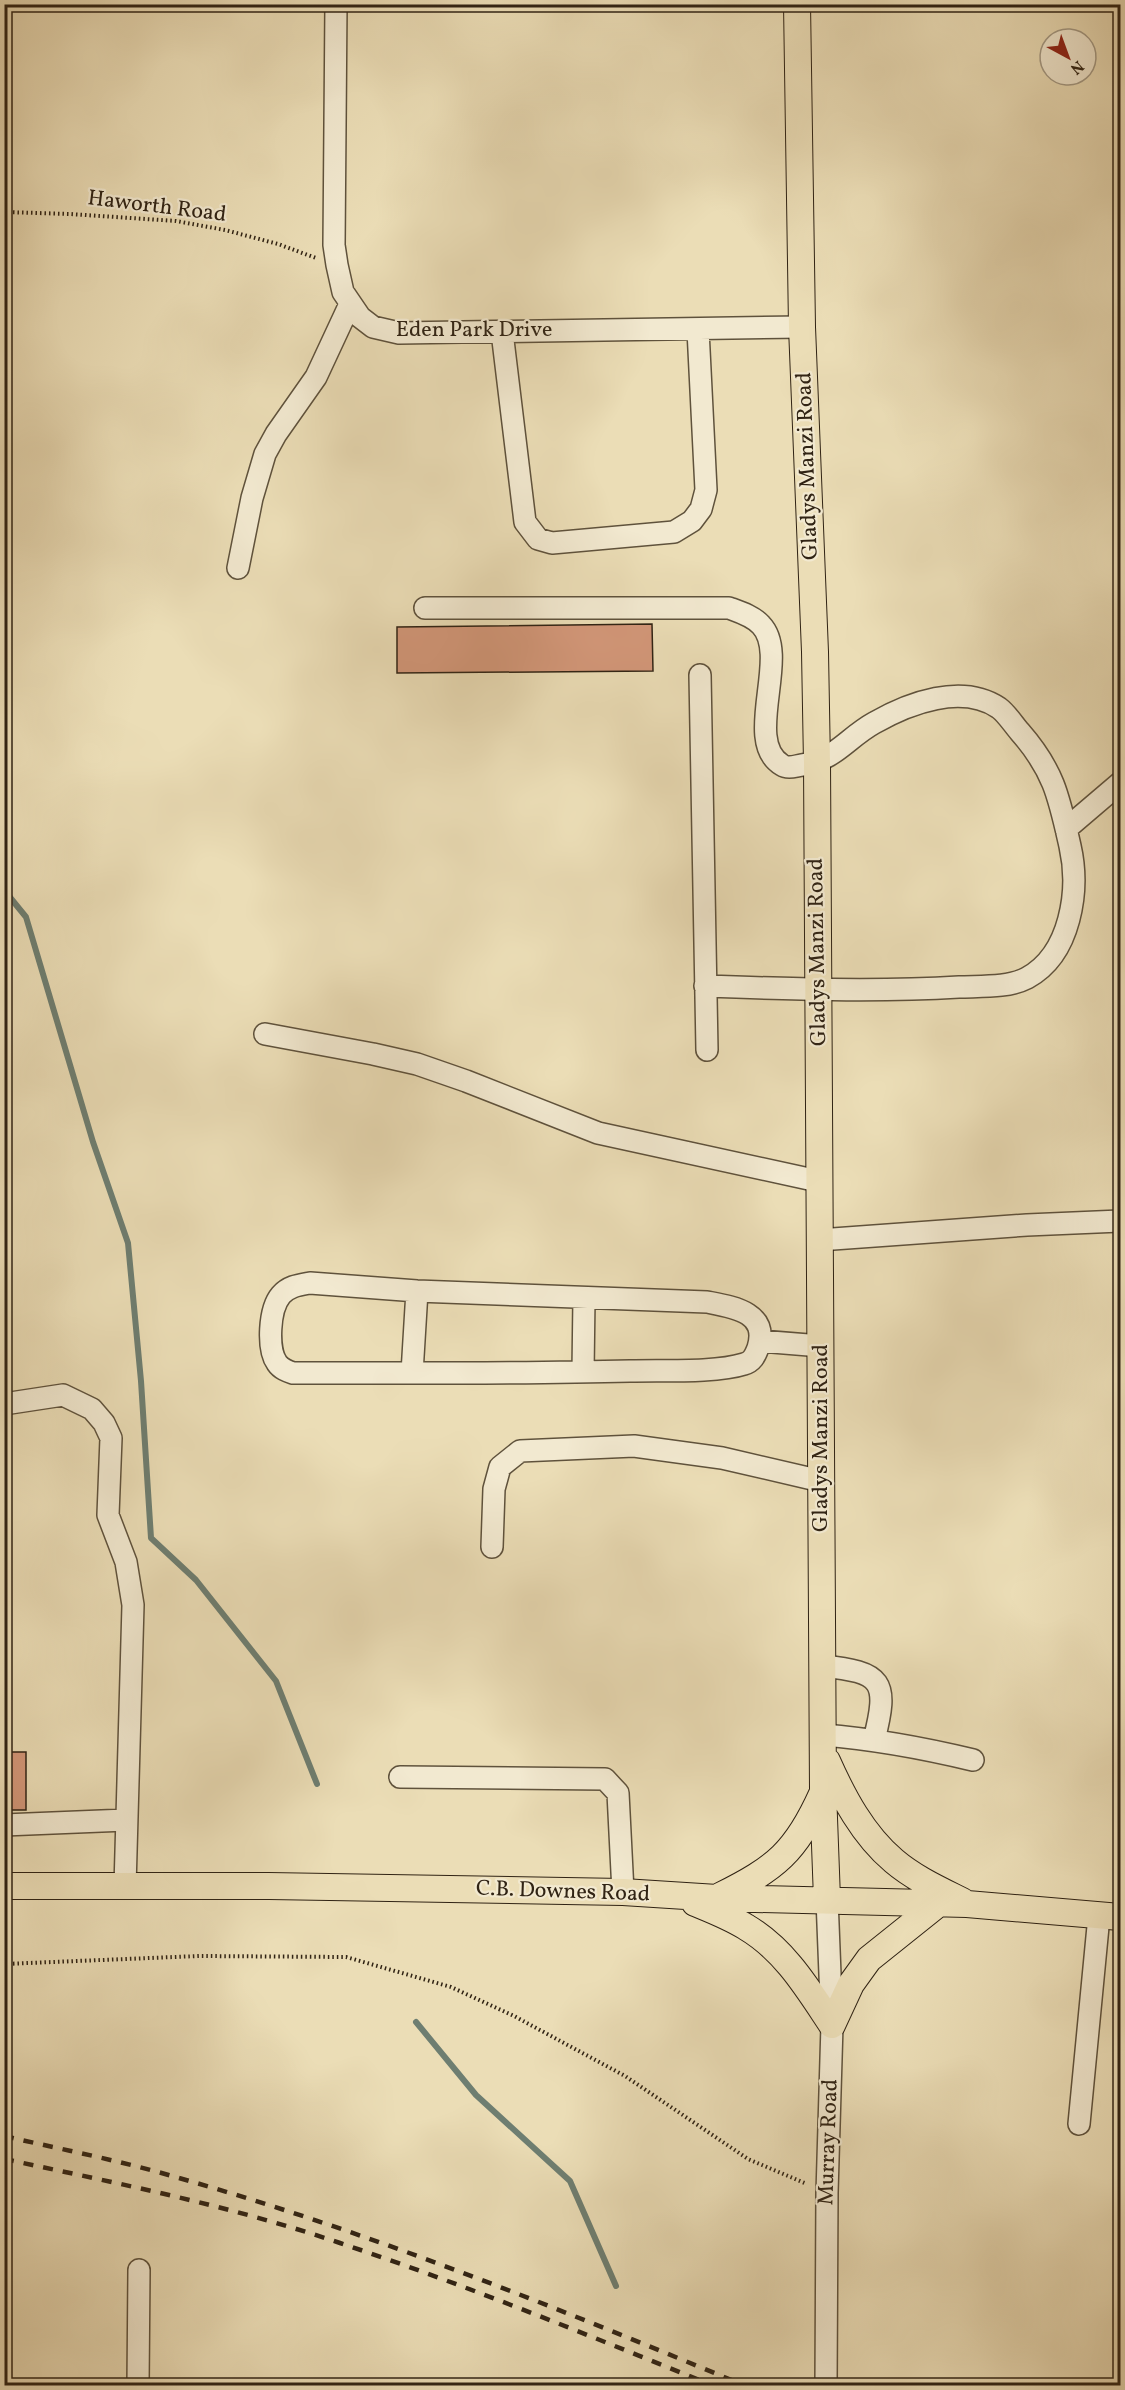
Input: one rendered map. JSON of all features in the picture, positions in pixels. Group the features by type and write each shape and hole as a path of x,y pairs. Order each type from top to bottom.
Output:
{"main road":[{"name":"Gladys Manzi Road","path":"797,4 802,327 815,652 817,763 823,1791 828,1899"},
{"path":"823,1744 850,1808 880,1847 893,1861 916,1877 967,1904"},
{"path":"717,1898 744,1884 782,1859 799,1837 823,1791"},
{"name":"C.B. Downes Road","path":"4,1886 623,1892 717,1898 967,1904 1110,1917"},
{"path":"678,1896 729,1917 770,1944 803,1981 832,2025"},
{"path":"832,2025 851,1984 868,1959 939,1904"}],"street":[{"name":"Eden Park Drive","path":"336,4 334,245 343,292 360,317 373,327 399,333 802,327"},
{"path":"238,568 252,498 265,454 276,434 316,377 350,304"},
{"path":"502,332 525,522 538,540 552,543 674,532 692,521 701,509 706,490 698,330"},
{"path":"425,608 729,608 760,623 768,634 771,648 766,722 768,745 778,763 787,767 817,763 830,757 872,724 897,712 948,696 970,696 986,701 1001,710 1046,765 1059,794 1075,888 1058,948 1049,959 1026,978 1007,984 943,988 818,990 705,986"},
{"path":"700,675 707,1050"},
{"path":"1066,830 1120,783"},
{"path":"265,1034 417,1064 598,1133 818,1181"},
{"path":"819,1240 1027,1225 1120,1221"},
{"path":"310,1283 417,1292 584,1298 707,1302 738,1308 751,1316 760,1332 760,1341 753,1359 745,1364 734,1366 583,1372 293,1373 285,1370 272,1353 273,1313 280,1296 295,1285 310,1283"},
{"path":"412,1372 417,1292"},
{"path":"583,1372 584,1298"},
{"path":"760,1341 820,1346"},
{"path":"4,1404 63,1395 92,1409 104,1423 111,1438 108,1515 126,1562 133,1605 124,1887"},
{"path":"492,1547 494,1489 500,1467 520,1451 634,1446 722,1458 821,1481"},
{"path":"822,1666 863,1672 878,1685 882,1708 874,1740"},
{"path":"823,1744 874,1740 930,1749 973,1760"},
{"path":"400,1777 597,1777 605,1779 618,1793 623,1892"},
{"path":"4,1825 126,1820"},
{"name":"Murray Road","path":"826,2385 827,2193 832,2025 828,1899"},
{"path":"1078,2124 1110,1917"},
{"path":"138,2385 139,2270"}],"path":[{"name":"Haworth Road","path":"4,212 176,221 225,230 278,244 337,265"},
{"path":"4,1964 199,1956 346,1957 451,1987 514,2016 625,2076 748,2159 827,2193"}],"building":[{"path":"652,624 653,671 397,673 397,627"},
{"path":"4,1752 26,1752 26,1810 4,1810"}],"waterway":[{"path":"4,890 26,917 93,1142 128,1243 141,1381 151,1538 196,1580 276,1681 317,1784"},
{"path":"416,2022 476,2095 570,2181 616,2286"}],"railway":[{"path":"4,2136 151,2170 318,2221 462,2272 746,2386"},
{"path":"4,2159 174,2196 299,2230 387,2259 481,2294 714,2386"}]}
